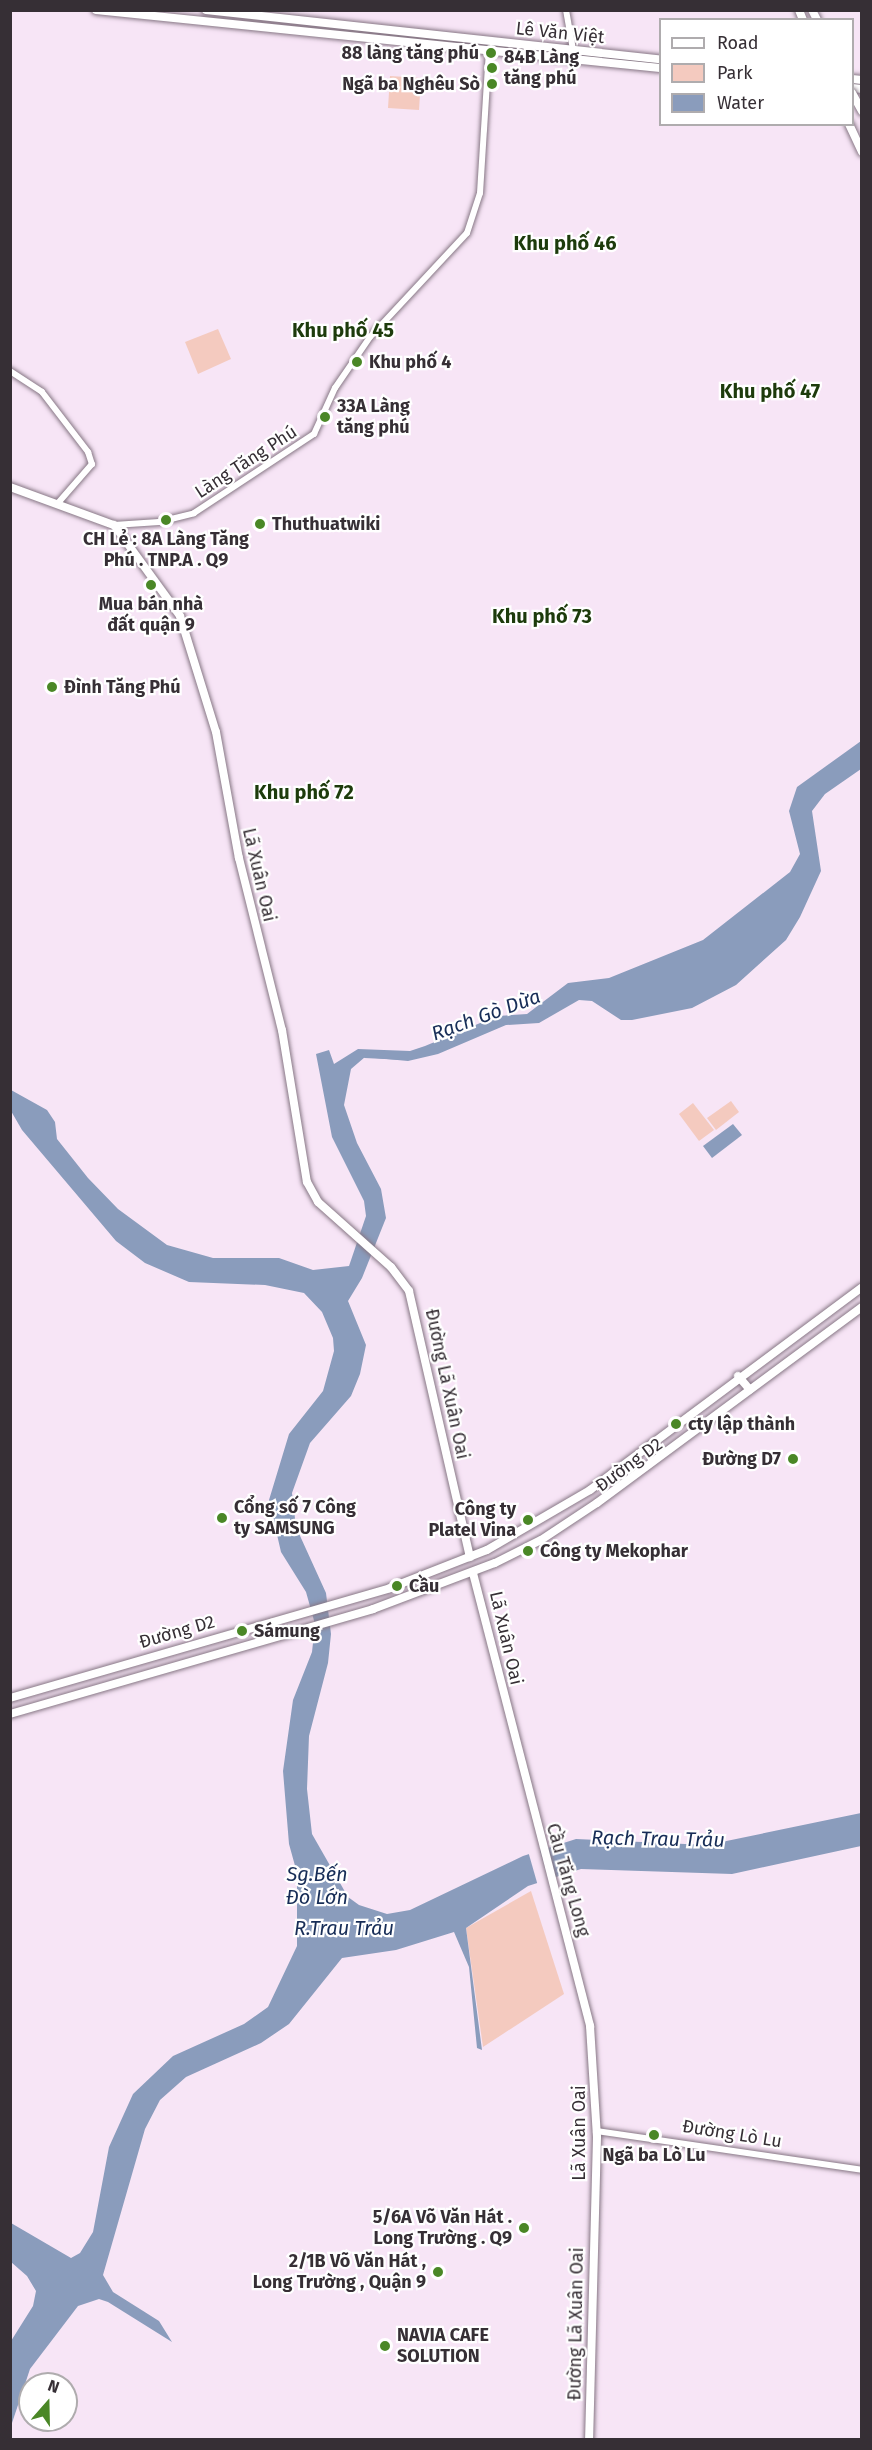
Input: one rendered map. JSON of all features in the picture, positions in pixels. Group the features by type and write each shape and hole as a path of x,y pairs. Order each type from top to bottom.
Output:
{"main road":[{"name":"Lê Văn Việt","path":"96,10 659,68"},
{"name":"Lê Văn Việt","path":"206,10 659,58"},
{"path":"797,10 804,10"},
{"path":"227,24 228,13"},
{"path":"489,50 490,40"},
{"path":"573,49 573,59"},
{"path":"854,97 861,111"},
{"path":"854,124 861,139"},
{"path":"850,126 861,152"},
{"path":"10,487 114,525"},
{"name":"Lã Xuân Oai","path":"114,525 180,616 216,732 239,858 282,1030 307,1182 318,1202 357,1237"},
{"name":"Đường Lã Xuân Oai","path":"357,1237 391,1267 413,1299 470,1557"},
{"name":"Đường D2","path":"835,1307 838,1300 861,1283"},
{"name":"Đường D2","path":"10,1696 351,1600 456,1564 569,1503 638,1455 738,1376 861,1287"},
{"name":"Đường D2","path":"14,1713 373,1610 461,1579 550,1534 721,1413 861,1306"},
{"name":"Đường D2","path":"772,1373 783,1370 861,1312"},
{"path":"738,1376 750,1390"},
{"path":"470,1557 473,1573"},
{"name":"Lã Xuân Oai","path":"473,1573 508,1712"},
{"path":"204,1641 209,1657"},
{"name":"Cầu Tăng Long","path":"508,1712 581,1983 593,2057"},
{"name":"Lã Xuân Oai","path":"592,2208 596,2131 593,2057"},
{"name":"Đường Lã Xuân Oai","path":"589,2439 592,2208"}],"street":[{"path":"566,10 573,49"},
{"name":"Làng Tăng Phú","path":"114,525 159,522 194,513 314,434 335,388 370,337 467,233 480,193 489,50"},
{"path":"10,371 42,392 90,458 92,464 58,503"},
{"name":"Đường Lò Lu","path":"596,2131 861,2170"}],"green space":[{"path":"390,76 421,78 419,110 388,108"},
{"path":"218,329 231,359 198,374 185,342"},
{"path":"731,1101 739,1112 716,1130 707,1118"},
{"path":"693,1103 714,1130 699,1141 679,1114"},
{"path":"531,1891 564,1994 483,2047 466,1928"}],"water":[{"path":"861,741 861,769 825,794 812,811 821,871 800,917 786,940 736,985 692,1008 632,1020 621,1020 592,1001 579,1000 539,1023 506,1025 438,1054 408,1061 365,1057 351,1069 344,1105 357,1143 381,1189 386,1218 362,1278 348,1301 366,1345 360,1374 351,1396 310,1443 292,1493 296,1527 326,1593 331,1634 328,1663 309,1736 307,1789 312,1834 348,1897 359,1905 387,1914 410,1910 523,1856 576,1839 707,1845 861,1813 861,1846 732,1874 581,1869 528,1886 466,1928 482,2050 477,2048 469,1967 454,1932 396,1950 342,1958 289,2024 261,2043 186,2077 160,2100 145,2129 103,2275 113,2292 159,2321 172,2342 108,2302 99,2299 78,2306 29,2372 18,2372 18,2405 11,2426 11,2341 33,2306 36,2291 27,2276 11,2262 11,2223 71,2258 80,2253 93,2232 109,2147 133,2094 173,2056 244,2024 268,2007 297,1946 297,1873 289,1844 283,1771 293,1700 312,1652 315,1624 306,1592 281,1552 269,1500 289,1434 323,1391 334,1351 333,1338 322,1312 304,1293 265,1285 189,1282 145,1263 116,1241 22,1130 11,1111 11,1090 47,1110 55,1122 57,1139 88,1178 118,1209 167,1245 213,1258 279,1258 313,1270 349,1266 366,1216 364,1201 332,1137 316,1054 329,1050 334,1064 358,1049 410,1051 497,1016 527,1014 568,983 609,978 703,940 790,872 800,854 789,811 797,787"},
{"path":"733,1124 742,1135 712,1158 703,1146"}],"pier":[{"path":"539,1847 549,1882 538,1886 528,1851"}],"waterway":[{"name":"Rạch Gò Dừa","path":"365,1057 399,1059"}],"place":[{"name":"88 làng tăng phú","path":"491,53"},
{"name":"84B Làng tăng phú","path":"492,68"},
{"name":"Ngã ba Nghêu Sò","path":"492,84"},
{"name":"Khu phố 4","path":"357,362"},
{"name":"33A Làng tăng phú","path":"325,417"},
{"name":"CH Lẻ : 8A Làng Tăng Phú . TNP.A . Q9","path":"166,520"},
{"name":"Thuthuatwiki","path":"260,524"},
{"name":"Mua bán nhà đất quận 9","path":"151,585"},
{"name":"Đình Tăng Phú","path":"52,687"},
{"name":"cty lập thành","path":"676,1424"},
{"name":"Đường D7","path":"793,1459"},
{"name":"Cổng số 7 Công ty SAMSUNG","path":"222,1518"},
{"name":"Công ty Platel Vina","path":"528,1520"},
{"name":"Công ty Mekophar","path":"528,1551"},
{"name":"Cầu","path":"397,1586"},
{"name":"Sámung","path":"242,1631"},
{"name":"Ngã ba Lò Lu","path":"654,2135"},
{"name":"5/6A Võ Văn Hát . Long Trường . Q9","path":"524,2228"},
{"name":"2/1B Võ Văn Hát , Long Trường , Quận 9","path":"438,2272"},
{"name":"NAVIA CAFE SOLUTION","path":"385,2346"}],"district":[{"name":"Khu phố 46","path":"565,243"},
{"name":"Khu phố 45","path":"343,330"},
{"name":"Khu phố 47","path":"770,391"},
{"name":"Khu phố 73","path":"542,616"},
{"name":"Khu phố 72","path":"304,792"}],"water label":[{"name":"Rạch Trau Trảu","path":"658,1839"},
{"name":"Sg.Bến Đò Lớn","path":"317,1886"},
{"name":"R.Trau Trảu","path":"344,1928"}]}
